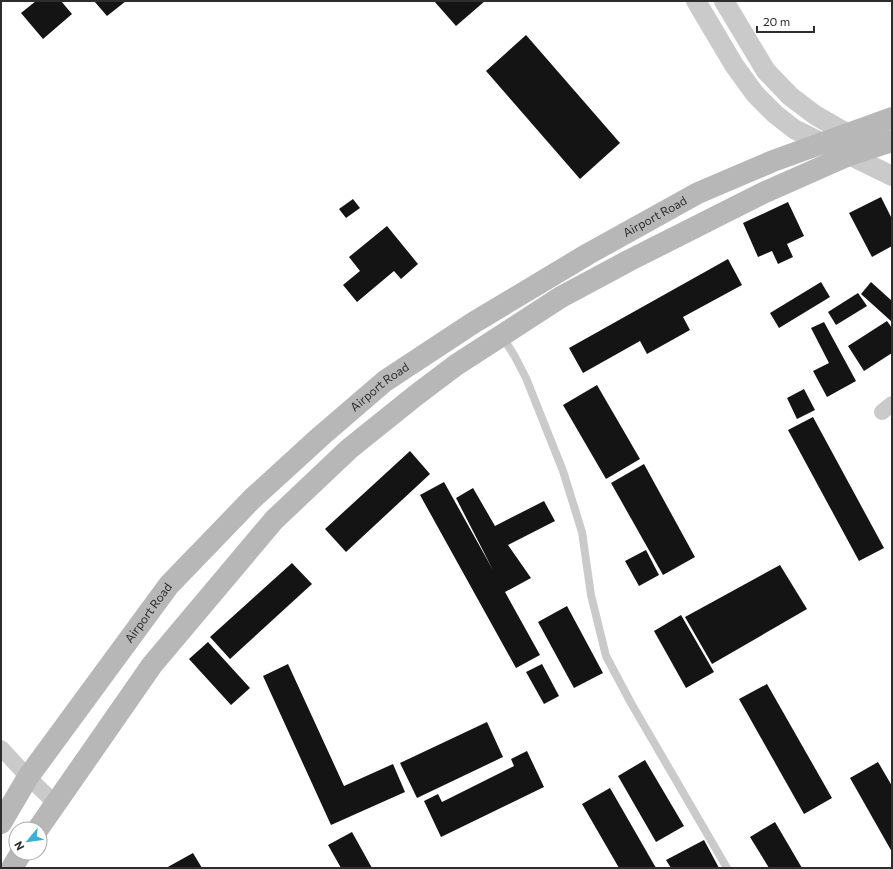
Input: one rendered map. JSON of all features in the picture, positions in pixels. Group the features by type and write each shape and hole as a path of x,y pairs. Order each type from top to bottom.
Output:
{"main road":[{"name":"Airport Road","path":"1,823 28,777 169,585 253,498 321,436 385,381 472,323 588,254 698,193 773,161 892,118"},
{"path":"43,821 152,665 274,520 350,449 379,425 456,365 561,297 630,260 763,193 849,155 887,146"},
{"path":"253,498 274,520"}],"street":[{"path":"696,1 734,65 755,94 775,114 794,129 892,176"},
{"path":"724,1 766,71 790,96 815,115 848,134 887,146"},
{"path":"1,748 55,803"}],"lane":[{"path":"502,335 514,354 526,378 563,471 582,532 590,595 606,656 631,703 727,868"}],"building":[{"path":"36,1 61,1 72,14 43,39 21,13"},
{"path":"94,1 126,1 107,16"},
{"path":"434,1 485,1 456,26"},
{"path":"526,35 620,143 580,179 486,71"},
{"path":"881,197 892,219 892,246 872,257 849,213"},
{"path":"353,199 360,208 346,218 339,209"},
{"path":"788,202 804,236 787,244 793,257 778,264 772,251 758,257 743,223"},
{"path":"387,226 418,264 401,279 394,271 357,302 343,285 360,271 349,257"},
{"path":"728,259 742,285 683,317 690,330 647,354 640,341 583,373 569,348"},
{"path":"821,282 830,297 779,328 770,313"},
{"path":"871,282 892,301 892,322 861,294"},
{"path":"858,293 867,306 836,325 828,312"},
{"path":"887,321 892,328 892,353 864,371 848,346"},
{"path":"824,322 856,381 827,397 813,371 829,363 811,328"},
{"path":"597,385 640,459 606,479 563,405"},
{"path":"804,389 815,410 797,419 787,398"},
{"path":"813,417 884,548 859,561 788,430"},
{"path":"410,451 430,474 346,552 325,529"},
{"path":"644,464 695,557 663,575 611,483"},
{"path":"444,482 493,570 456,498 473,488 495,526 544,501 555,521 508,545 531,578 505,592 540,655 516,668 420,495"},
{"path":"646,550 659,575 639,586 625,561"},
{"path":"292,563 312,584 230,659 210,637"},
{"path":"780,565 807,609 712,664 685,617"},
{"path":"567,606 603,673 574,688 538,622"},
{"path":"681,615 714,672 686,688 654,631"},
{"path":"208,642 250,688 231,705 189,659"},
{"path":"288,664 344,786 393,764 405,792 331,825 263,676"},
{"path":"542,664 559,696 544,704 526,672"},
{"path":"767,684 832,798 804,814 739,699"},
{"path":"487,722 503,757 417,798 400,763"},
{"path":"527,751 544,787 441,837 424,801 438,794 442,802 514,766 511,759"},
{"path":"645,760 684,826 656,842 618,776"},
{"path":"878,762 892,786 892,852 850,778"},
{"path":"610,788 656,868 619,868 582,804"},
{"path":"775,822 802,868 769,868 750,837"},
{"path":"352,832 372,868 341,868 328,845"},
{"path":"704,840 719,868 671,868 666,860"},
{"path":"193,853 202,868 166,868"}]}
